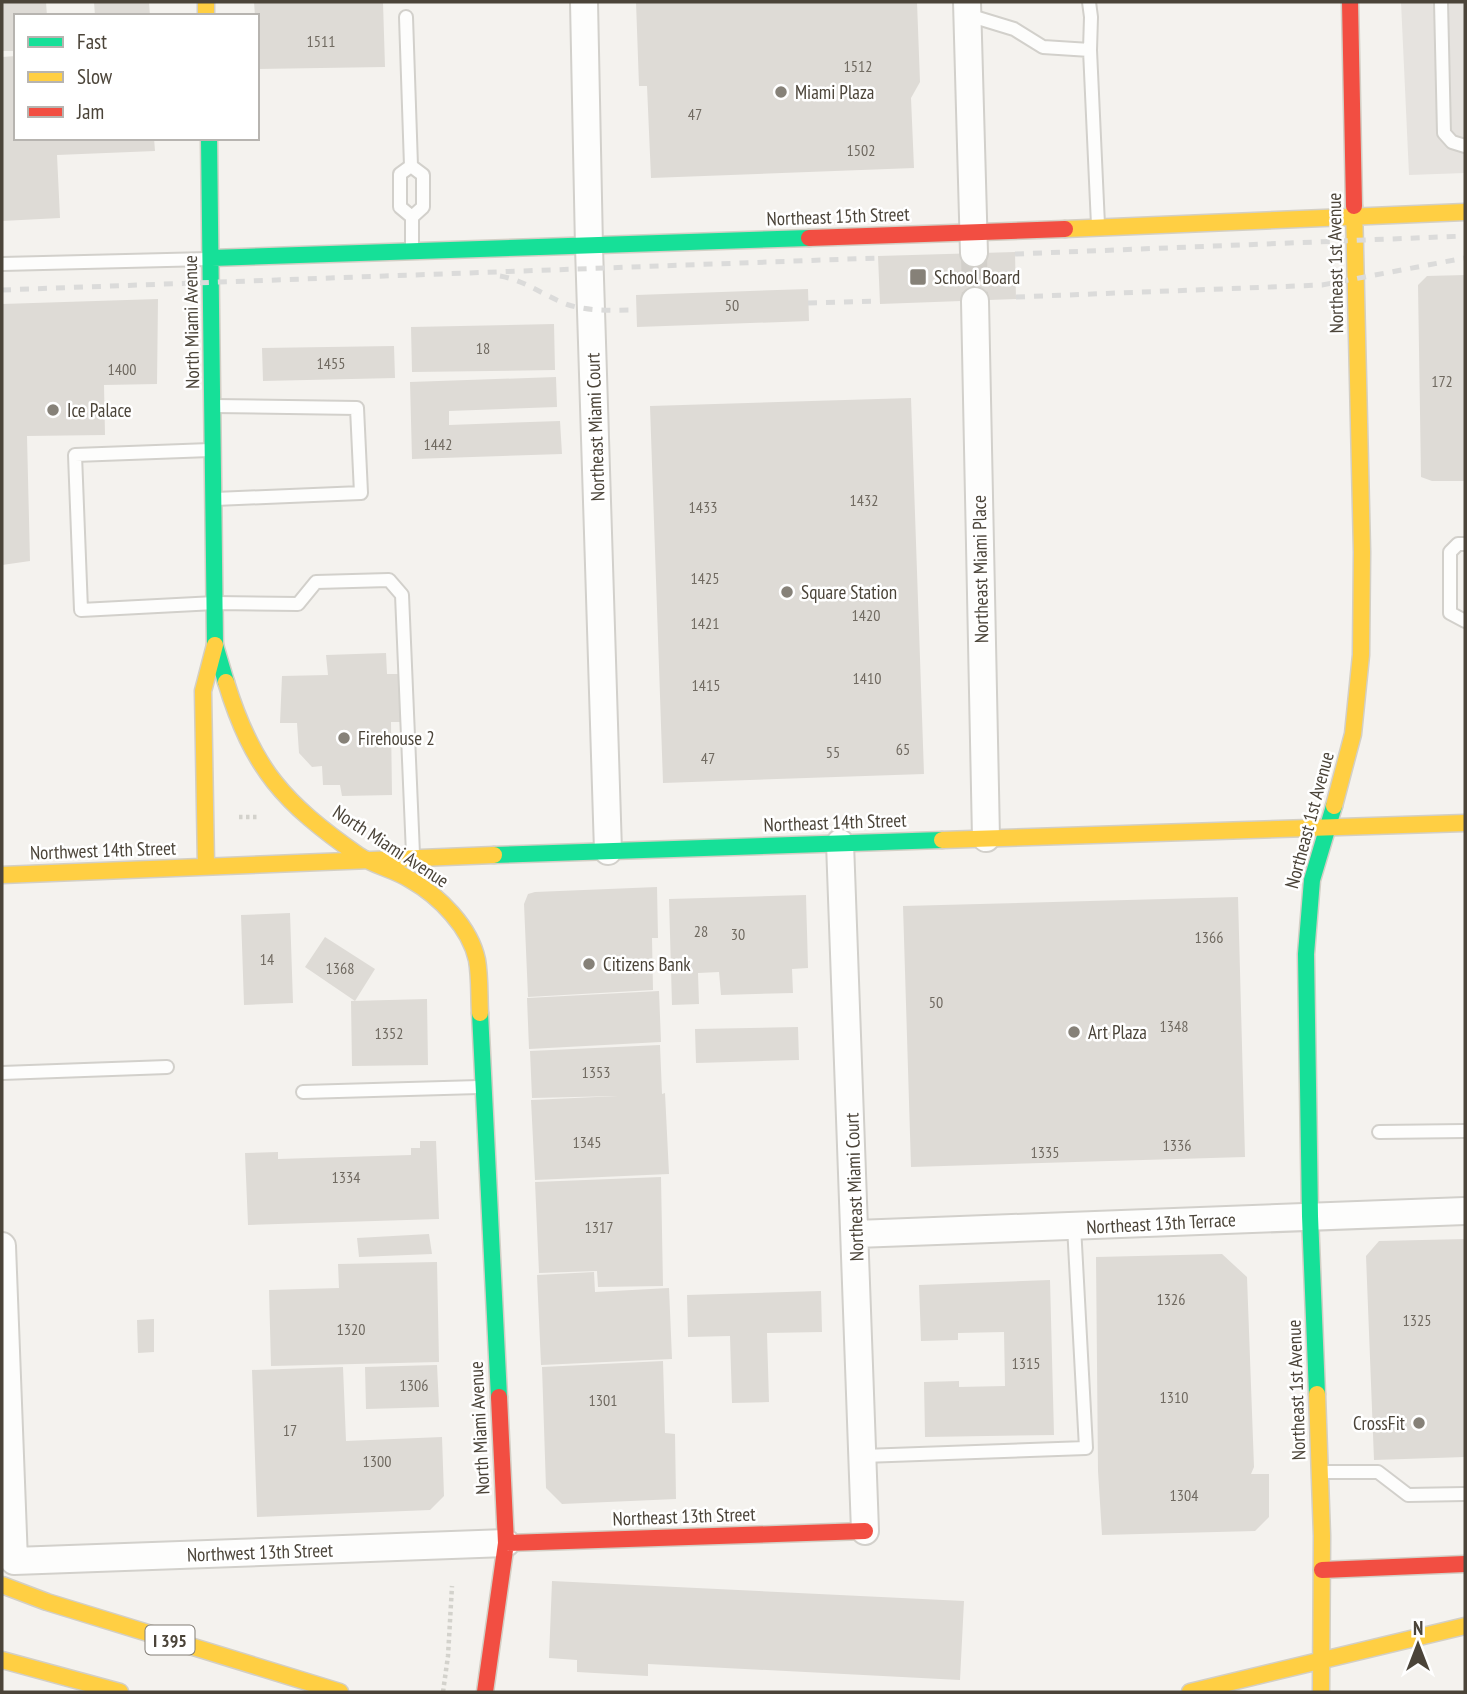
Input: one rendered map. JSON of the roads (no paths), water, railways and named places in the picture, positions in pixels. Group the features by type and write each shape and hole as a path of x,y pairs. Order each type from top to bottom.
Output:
{"main road":[{"name":"Northeast 1st Avenue","path":"1321,1692 1322,1570 1310,1216 1307,920 1312,880 1353,734 1361,655 1362,552 1350,2"},
{"name":"North Miami Avenue","path":"209,140 215,645 245,739 277,787 306,816 366,860 398,872 434,896 452,914 472,945 477,960 506,1543 485,1692"},
{"name":"Northeast 15th Street","path":"212,258 589,247 974,242 1098,229 1465,212"},
{"path":"206,866 203,691 215,645"},
{"name":"Northeast 14th Street","path":"206,866 1465,823"},
{"name":"Northwest 14th Street","path":"2,875 206,866"},
{"name":"Northeast 13th Street","path":"506,1543 864,1531"},
{"path":"1322,1570 1465,1564"},
{"name":"I 395","path":"2,1586 340,1692"},
{"path":"1191,1692 1465,1626"},
{"path":"2,1660 120,1692"}],"street":[{"name":"Northeast Miami Court","path":"584,2 608,851"},
{"path":"968,9 974,242"},
{"name":"Northeast Miami Place","path":"975,301 986,838"},
{"name":"Northeast Miami Court","path":"840,843 856,1234 864,1531"},
{"name":"Northeast 13th Terrace","path":"856,1234 1465,1211"},
{"path":"2,1246 6,1460"},
{"name":"Northwest 13th Street","path":"6,1460 14,1561 506,1543"}],"lane":[{"path":"1088,2 1091,18 1098,229"},
{"path":"1441,2 1444,133 1452,142 1465,146"},
{"path":"968,9 1014,29 1043,47 1090,50"},
{"path":"406,17 411,166 423,176 423,207 412,217"},
{"path":"411,166 400,174 400,207 412,217 413,253"},
{"path":"2,264 212,258"},
{"path":"213,406 357,408 361,493 214,499"},
{"path":"214,450 75,455 81,610 215,603 298,604 316,582 389,580 402,595 414,858"},
{"path":"1465,544 1458,544 1450,552 1450,612 1465,621"},
{"path":"2,1073 167,1067"},
{"path":"303,1092 483,1087"},
{"path":"1378,1132 1465,1131"},
{"path":"863,1456 1086,1448 1074,1226"},
{"path":"1320,1472 1378,1472 1408,1495 1465,1493"}],"tunnel":[{"path":"974,253 975,301"}],"railway":[{"path":"1015,254 1465,236"},
{"path":"2,290 878,258"},
{"path":"1016,297 1322,285 1465,258"},
{"path":"500,276 575,307 637,310"},
{"path":"808,303 880,301"}],"place":[{"name":"Miami Plaza","path":"781,92"},
{"name":"School Board","path":"918,277"},
{"name":"Ice Palace","path":"53,410"},
{"name":"Square Station","path":"787,592"},
{"name":"Firehouse 2","path":"344,738"},
{"name":"Citizens Bank","path":"589,964"},
{"name":"Art Plaza","path":"1074,1032"},
{"name":"CrossFit","path":"1419,1423"}]}
